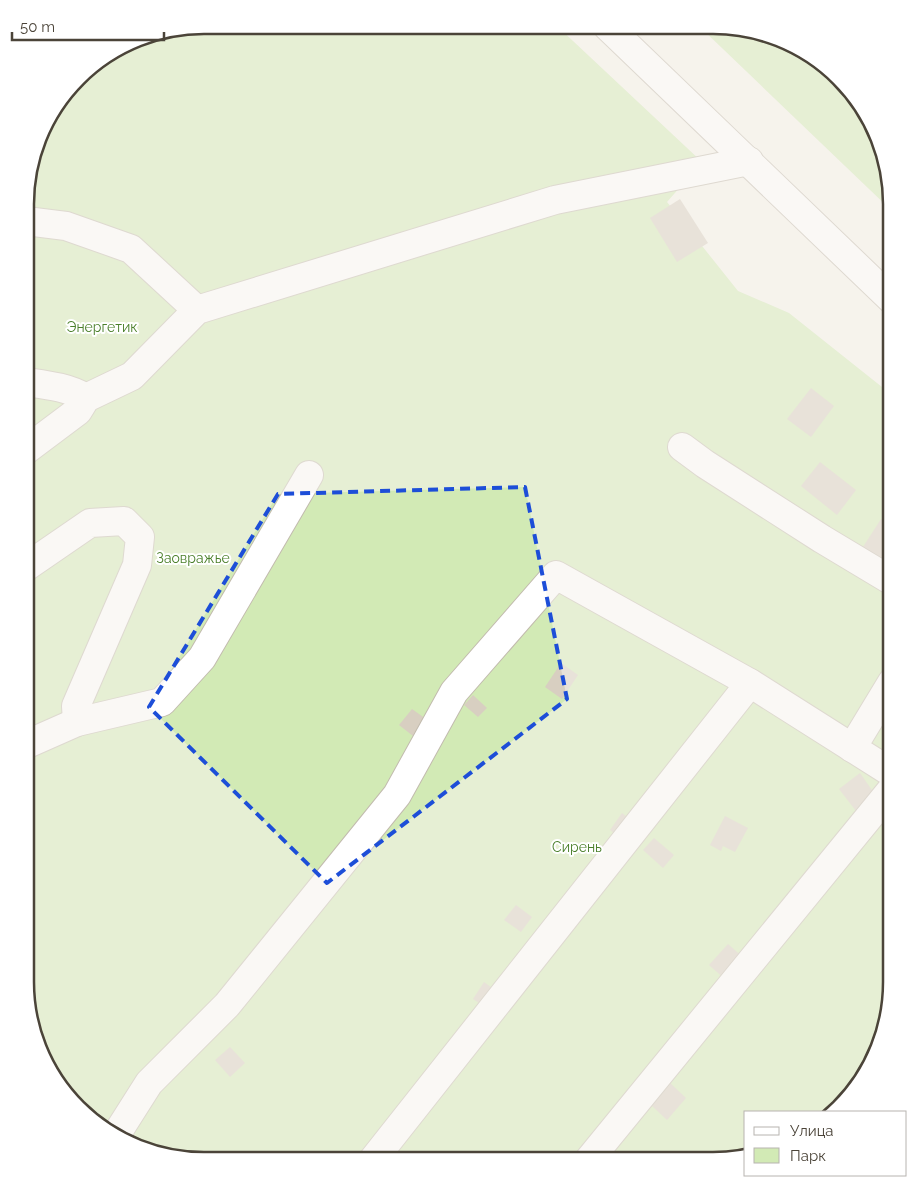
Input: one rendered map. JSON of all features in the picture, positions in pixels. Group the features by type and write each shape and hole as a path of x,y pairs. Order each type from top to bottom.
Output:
{"street":[{"path":"615,34 883,291"},
{"path":"34,444 78,411 86,398 132,376 197,310 554,200 748,161"},
{"path":"34,222 66,226 131,249 197,310"},
{"path":"34,383 56,386 77,392 86,398"},
{"path":"682,447 806,529 883,575"},
{"path":"34,741 77,722 162,702 202,658 309,476"},
{"path":"34,562 90,524 124,522 140,537 137,565 76,706 77,722"},
{"path":"119,1130 149,1083 227,1005 397,795 454,692 556,575 750,683 883,767"},
{"path":"379,1152 750,683"},
{"path":"852,748 883,697"},
{"path":"595,1152 883,800"}],"highlighted area":[{"path":"525,487 567,699 327,883 149,707 278,494"}],"green space":[{"path":"193,34 566,34 702,162 667,202 738,291 789,313 883,388 883,993 880,1015 866,1057 855,1077 841,1094 824,1111 744,1111 744,1149 724,1152 193,1152 171,1149 129,1135 109,1124 92,1110 62,1077 47,1047 35,1005 34,982 35,181 47,139 62,109 76,92 109,62 129,51 171,37"},
{"path":"707,34 736,35 768,43 808,62 825,76 855,109 870,139 882,181 883,202"}],"building":[{"path":"680,199 708,243 677,262 650,218"},
{"path":"811,388 834,406 811,437 787,419"},
{"path":"820,462 856,490 837,515 801,486"},
{"path":"881,519 883,520 883,565 861,550"},
{"path":"561,663 578,675 562,699 545,687"},
{"path":"473,695 487,708 478,717 464,705"},
{"path":"412,709 426,719 413,736 399,725"},
{"path":"860,773 876,796 856,811 839,789"},
{"path":"622,813 631,820 619,837 610,830"},
{"path":"725,816 748,828 735,852 723,846 721,851 710,845"},
{"path":"654,838 674,855 663,868 643,850"},
{"path":"516,905 532,917 521,932 504,920"},
{"path":"728,944 745,959 726,980 709,965"},
{"path":"484,982 499,993 488,1009 473,999"},
{"path":"230,1047 245,1063 230,1077 215,1060"},
{"path":"669,1082 686,1098 667,1120 650,1104"}],"park label":[{"name":"Энергетик","path":"102,327"},
{"name":"Заовражье","path":"193,558"},
{"name":"Сирень","path":"577,847"}]}
